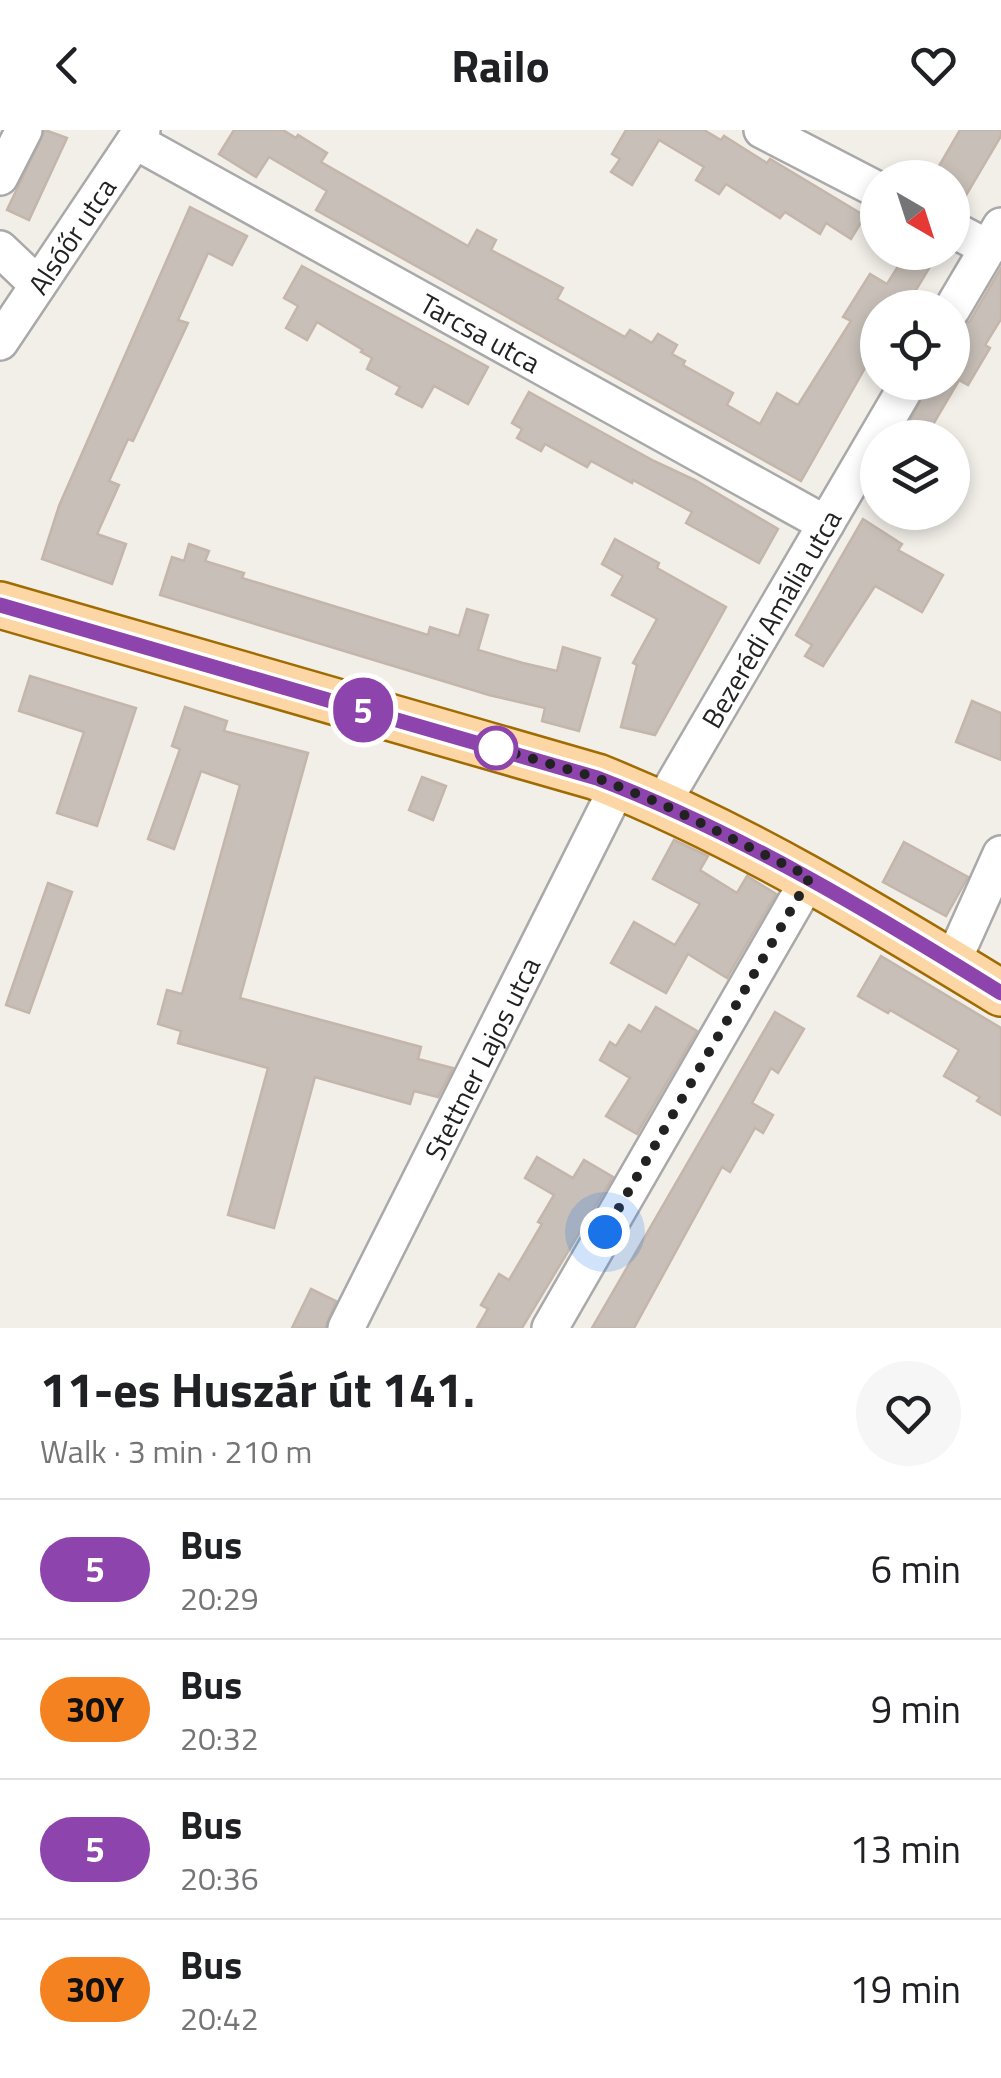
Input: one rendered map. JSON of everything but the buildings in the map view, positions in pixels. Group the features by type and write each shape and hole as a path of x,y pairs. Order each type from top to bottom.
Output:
{"main road":[{"path":"0,606 556,764 618,786 810,877 1001,992"}],"street":[{"path":"0,177 24,130"},
{"path":"762,130 860,181"},
{"name":"Alsóőr utca","path":"0,342 138,136"},
{"name":"Tarcsa utca","path":"138,136 826,524"},
{"path":"963,290 994,237"},
{"path":"0,249 38,285"},
{"name":"Bezerédi Amália utca","path":"662,804 898,400"},
{"name":"Stettner Lajos utca","path":"346,1328 618,786"},
{"path":"952,962 1001,854"},
{"path":"550,1328 810,877"}],"bus line":[{"name":"5","path":"0,605 597,778 662,804 810,877 1001,993"}],"route":[{"path":"496,748 480,743 556,764 662,804 810,877 605,1232"}]}
